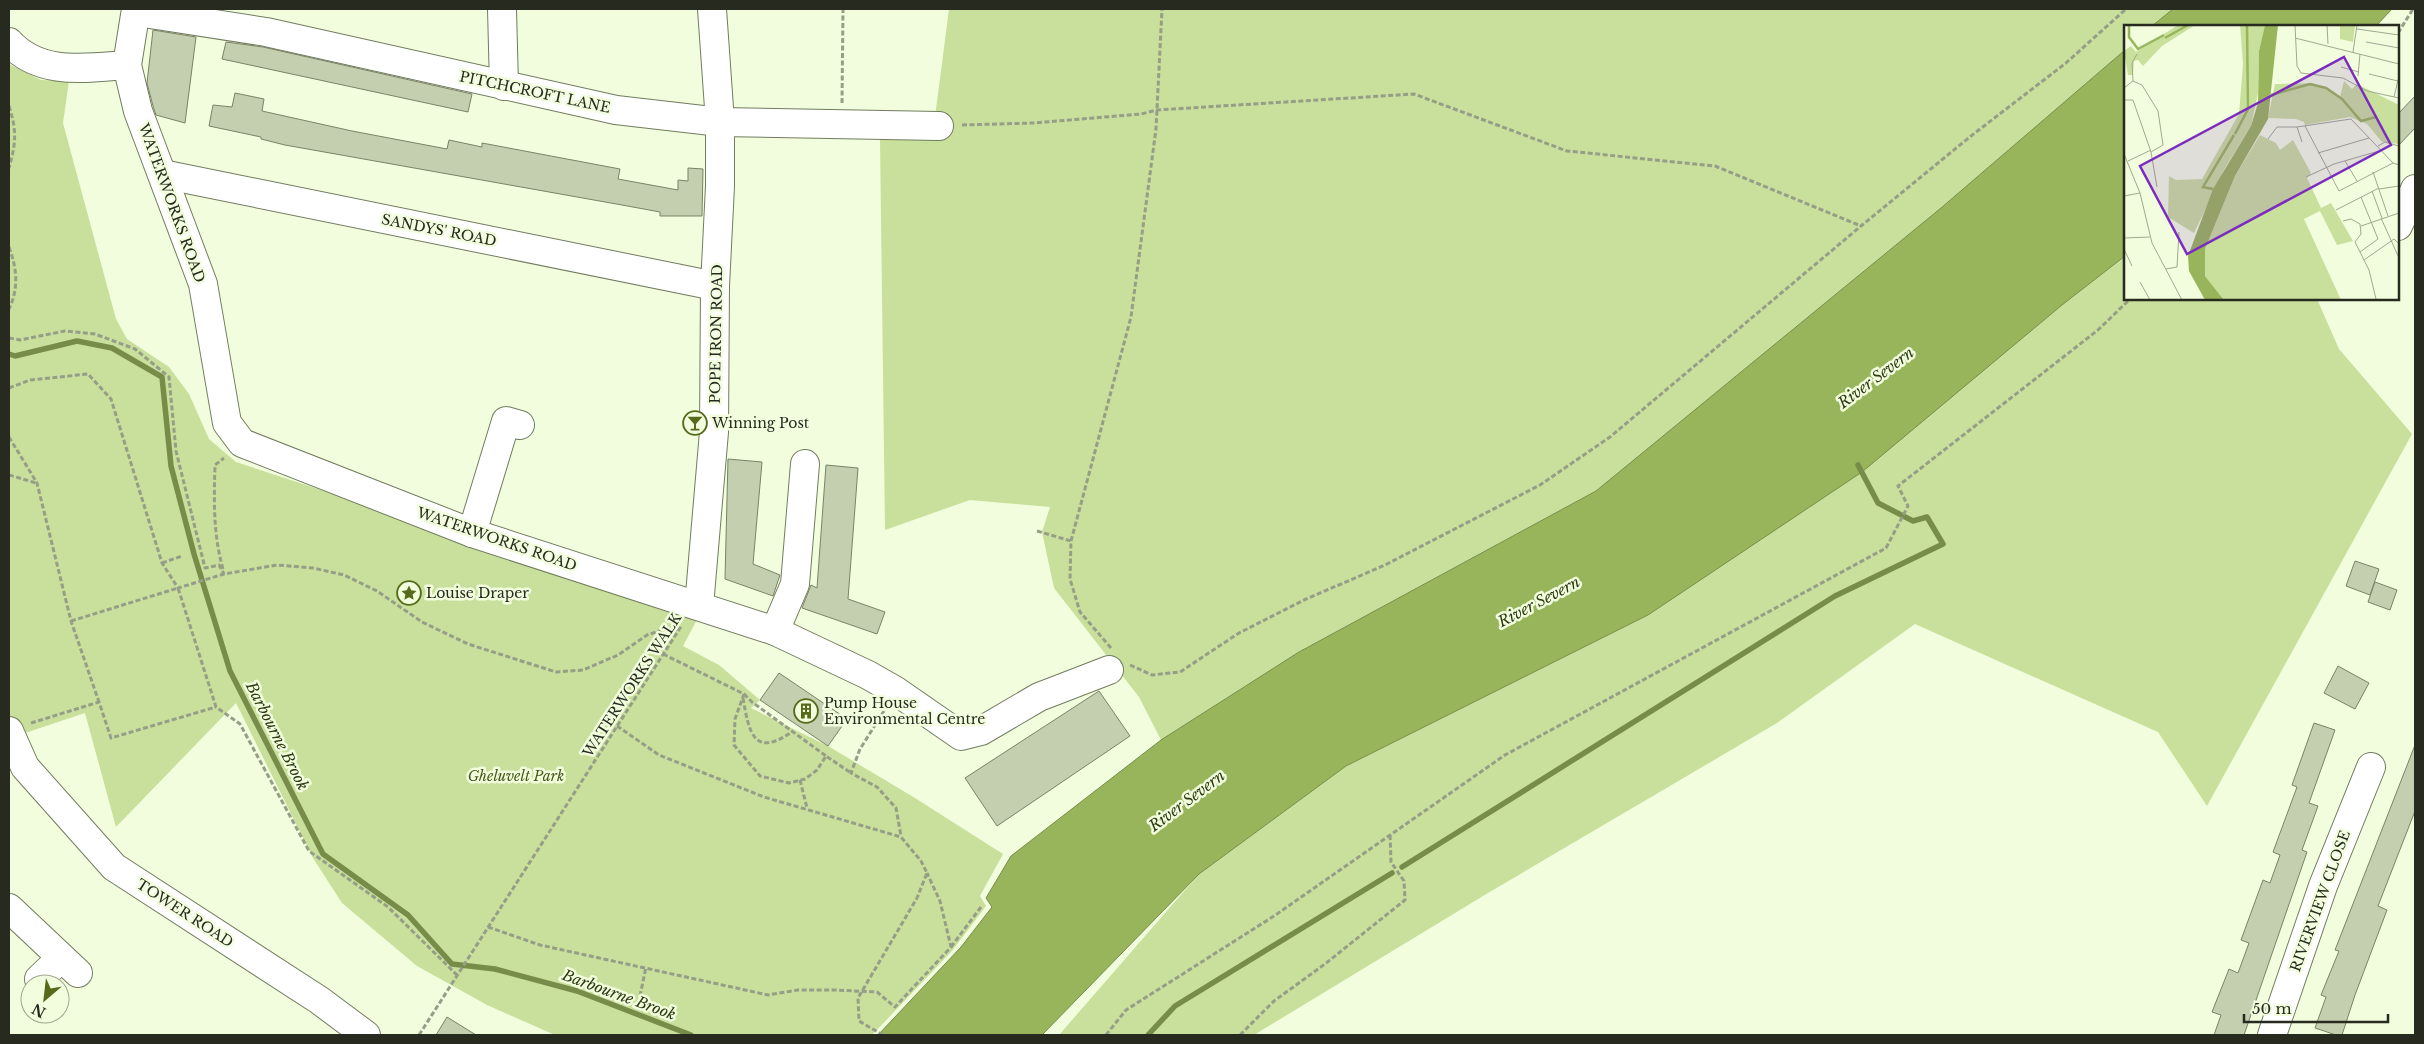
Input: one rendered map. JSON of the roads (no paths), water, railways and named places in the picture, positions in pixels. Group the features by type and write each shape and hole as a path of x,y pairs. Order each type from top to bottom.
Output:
{"street":[{"path":"502,9 504,86"},
{"name":"POPE IRON ROAD","path":"699,606 714,432 715,286 720,186 720,122 712,9"},
{"path":"9,42 16,50 38,62 67,69 127,65 137,11"},
{"name":"PITCHCROFT LANE","path":"137,11 266,32 616,110 720,122 939,126"},
{"name":"WATERWORKS ROAD","path":"127,65 138,111 203,284 226,423 242,443 472,533 873,664 896,692 961,736 981,731 1039,697 1115,660"},
{"name":"SANDYS' ROAD","path":"162,174 715,286"},
{"path":"2399,224 2415,189"},
{"path":"472,533 506,421 520,425"},
{"path":"775,631 795,584 805,464"},
{"name":"TOWER ROAD","path":"18,728 25,767 114,866 319,1000 366,1035"},
{"name":"RIVERVIEW CLOSE","path":"2272,1035 2323,886 2371,768"},
{"path":"9,908 70,965 51,974"}],"water":[{"path":"2173,9 2392,9 2377,25 2153,25"},
{"name":"River Severn","path":"2124,51 2124,257 2062,305 1862,472 1648,615 1346,766 1199,874 1042,1035 878,1035 961,947 992,907 986,898 1011,856 1161,740 1299,652 1596,491 1941,208"}],"waterway":[{"name":"Barbourne Brook","path":"9,354 15,356 77,341 112,348 162,377 171,466 194,554 230,671 323,854 408,915 452,964 495,969 577,991 691,1035"},
{"path":"1402,867 1835,596 1943,544 1927,517 1913,521 1878,503 1858,465"},
{"path":"1148,1035 1175,1006 1392,873"}],"place":[{"name":"Winning Post","path":"695,423"},
{"name":"Louise Draper","path":"409,593"},
{"name":"Pump House Environmental Centre","path":"806,711"}],"park label":[{"name":"Gheluvelt Park","path":"516,776"}]}
